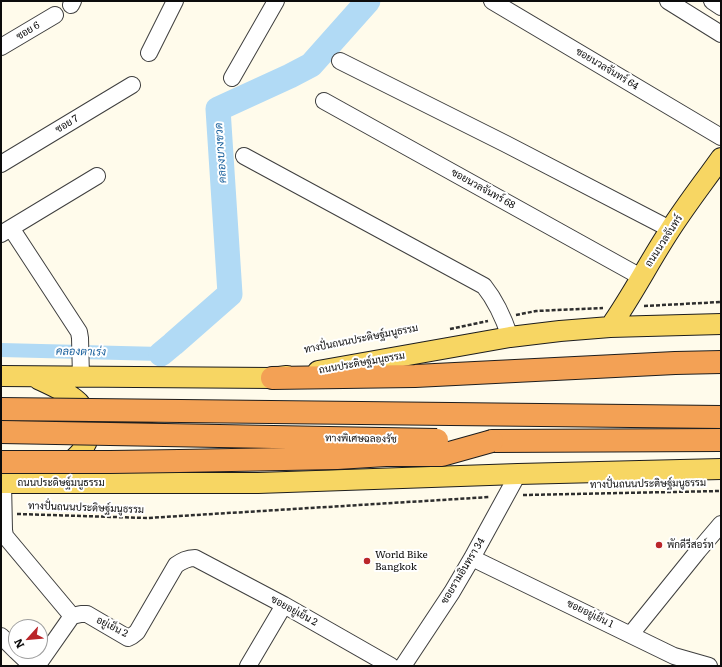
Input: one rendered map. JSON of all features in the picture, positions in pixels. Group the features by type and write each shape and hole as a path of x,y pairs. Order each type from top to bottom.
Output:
{"highway":[{"path":"272,378 414,376 721,362"},
{"path":"1,409 721,417"},
{"name":"ทางพิเศษฉลองรัช","path":"1,432 492,441 721,440"},
{"path":"1,462 179,461 337,458 386,455 442,455 492,441"}],"main road":[{"name":"ถนนนวลจันทร์","path":"610,327 624,307 670,229 721,159"},
{"name":"ถนนประดิษฐ์มนูธรรม","path":"1,376 35,377 81,369 272,378 510,337 610,327 718,321"},
{"path":"35,377 77,401 87,416 89,424 89,437 81,452 74,459 39,484"},
{"name":"ถนนประดิษฐ์มนูธรรม","path":"2,483 258,483 721,469"}],"street":[{"path":"149,53 175,1"},
{"name":"ซอยนวลจันทร์ 64","path":"492,1 721,137"},
{"path":"668,1 721,34"},
{"path":"712,1 721,6"},
{"path":"232,78 269,3"},
{"name":"ซอย 6","path":"1,47 55,15"},
{"path":"340,61 506,144 670,229"},
{"name":"ซอย 7","path":"1,164 132,85"},
{"name":"ซอยนวลจันทร์ 68","path":"324,102 641,277"},
{"path":"244,156 484,286 503,317 510,337"},
{"path":"81,369 79,332 6,231 98,176"},
{"name":"ซอยรามอินทรา 34","path":"410,664 472,558 518,474"},
{"path":"2,483 4,530 8,540 72,616 37,666"},
{"path":"631,634 721,524"},
{"name":"อยู่เย็น 2","path":"72,616 88,614 128,638 137,632 173,569 181,561 188,558 195,558"},
{"name":"ซอยอยู่เย็น 2","path":"195,558 284,605 391,666"},
{"name":"ซอยอยู่เย็น 1","path":"472,558 631,634 677,661 709,666"},
{"path":"248,666 284,605"},
{"path":"25,659 32,666"}],"path":[{"path":"443,331 536,311 721,302"},
{"name":"ทางปั่นถนนประดิษฐ์มนูธรรม","path":"4,514 147,518 506,496 721,491"}],"waterway":[{"name":"คลองบางขวด","path":"161,354 230,294 218,109 311,65 368,1"},
{"name":"คลองตาเร่ง","path":"1,350 161,354"}],"place":[{"name":"พักดีรีสอร์ท","path":"659,545"},
{"name":"World Bike Bangkok","path":"367,561"}]}
